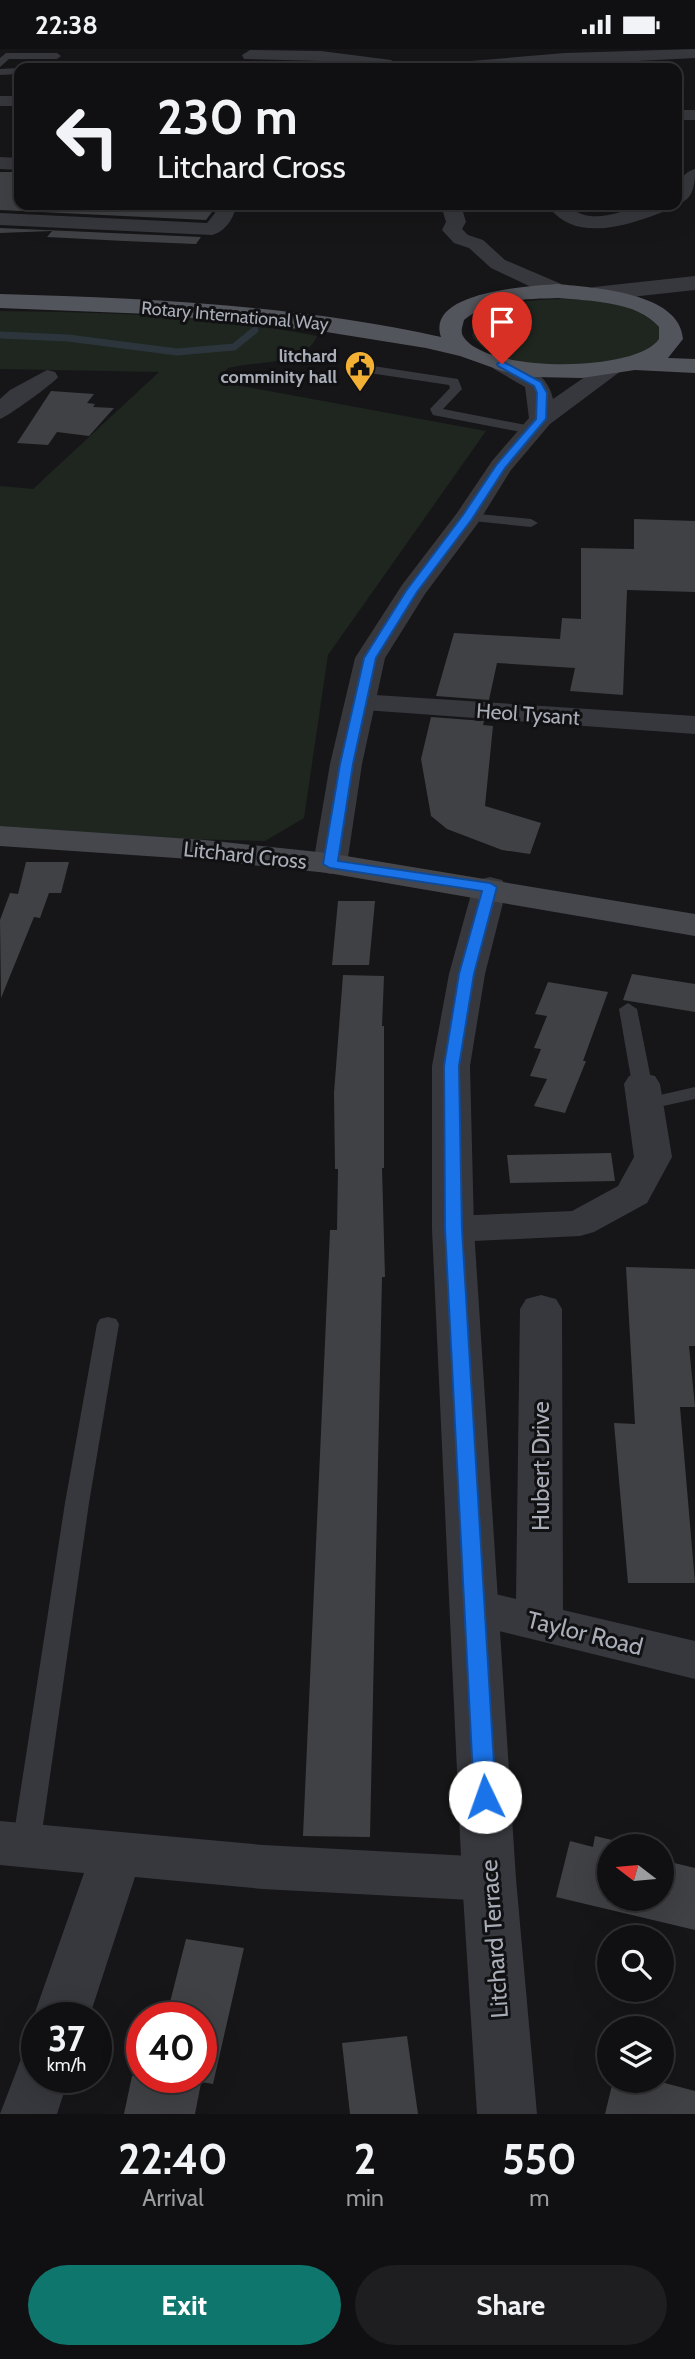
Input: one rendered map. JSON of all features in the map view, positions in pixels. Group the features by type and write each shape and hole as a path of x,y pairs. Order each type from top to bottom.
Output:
{"main road":[{"name":"Rotary International Way","path":"0,288 127,291 406,314"},
{"path":"433,314 461,311 483,301 518,293 558,291 594,294 630,302 695,339"},
{"name":"Rotary International Way","path":"0,301 106,305 258,316 401,334 468,351 502,364 550,371 624,366"},
{"path":"461,311 449,327 451,335 468,351"},
{"path":"624,366 666,347 672,338 664,321"},
{"path":"624,366 695,366"},
{"name":"Litchard Cross","path":"0,836 216,851 330,864 490,887 695,925"}],"street":[{"path":"497,49 513,62"},
{"path":"502,63 621,62 659,49"},
{"path":"640,56 695,53"},
{"path":"248,57 321,56 375,63"},
{"path":"682,192 695,175"},
{"path":"0,219 212,229 225,210"},
{"path":"562,210 573,219 597,221 640,215 652,210"},
{"path":"456,214 452,230 461,239 476,244 498,264 558,291"},
{"path":"483,301 492,290 498,264"},
{"path":"594,294 695,284"},
{"path":"664,321 670,299 695,284"},
{"path":"502,364 538,384 542,393 536,425"},
{"path":"330,864 346,764 370,658 412,591 468,517 501,466 536,425 624,366"},
{"path":"0,412 39,381 1,382"},
{"name":"Heol Tysant","path":"360,703 695,725"},
{"name":"Litchard Terrace","path":"490,887 467,974 452,1066 453,1229 489,1879 507,2114"},
{"path":"453,1229 580,1223 633,1194 653,1157 643,1094"},
{"name":"Hubert Drive","path":"540,1622 541,1309"},
{"name":"Taylor Road","path":"474,1607 695,1661"},
{"path":"13,1845 263,1867 489,1879"},
{"path":"66,2002 116,1855"},
{"path":"28,2114 35,2093"}],"lane":[{"path":"0,64 6,56 57,56"},
{"path":"360,368 454,382 456,389 436,412 536,425"},
{"path":"468,517 531,523"},
{"path":"628,1009 643,1094 695,1093"},
{"path":"13,1845 108,1324"}],"shaded area":[{"path":"563,299 616,304 641,313 661,330 660,342 626,361 564,366 500,356 483,347 472,336 474,323 493,310 516,303"},
{"path":"0,311 80,312 199,319 317,336 311,346 291,357 228,368 221,375 220,382 486,431 328,655 304,818 265,841 0,834 0,486 33,489 159,372 0,369"}],"building":[{"path":"0,172 14,172 14,210 212,212 206,220 0,210"},
{"path":"0,228 201,237 196,244 124,241 47,237 52,231 0,233"},
{"path":"51,391 94,394 87,403 95,404 93,407 114,408 89,436 57,432 48,445 17,443"},
{"path":"634,519 695,521 695,592 627,590 623,695 570,691 575,668 497,663 489,700 436,696 454,633 560,639 562,618 581,619 581,548 634,549"},
{"path":"431,717 484,721 483,725 493,726 485,806 541,823 530,854 502,850 447,829 431,816 421,759"},
{"path":"26,862 69,862 61,893 49,893 40,918 34,917 1,998 0,920 10,893 18,894"},
{"path":"338,901 375,901 369,965 332,965"},
{"path":"632,974 695,984 695,1012 623,1000"},
{"path":"343,975 384,976 382,1168 385,1277 382,1277 370,1837 303,1836 330,1230 337,1230 338,1169 335,1169 334,1093"},
{"path":"548,982 608,992 583,1061 586,1061 565,1113 534,1106 547,1079 530,1076 541,1049 534,1048 547,1016 535,1014"},
{"path":"611,1153 615,1181 510,1183 507,1155"},
{"path":"626,1267 695,1269 695,1346 689,1346 695,1407 680,1407 695,1583 628,1583 614,1423 635,1424"},
{"path":"597,1836 597,1907 556,1897 570,1841 593,1847"},
{"path":"674,1863 695,1868 695,1930 615,1911 674,1911"},
{"path":"186,1939 244,1948 217,2066 217,2002 170,2002"},
{"path":"407,2036 418,2114 350,2114 342,2043"},
{"path":"674,2085 695,2091 695,2114 605,2114 610,2093 674,2093"},
{"path":"128,2093 199,2093 195,2114 124,2114"}],"waterway":[{"path":"0,335 68,338 177,352 234,347 255,330"}],"place":[{"name":"litchard comminity hall","path":"360,393"}],"route":[{"path":"485,1797 453,1229 452,1066 467,974 490,887 330,864 346,764 370,658 412,591 468,517 501,466 541,419 542,393 538,384 502,364"}]}
